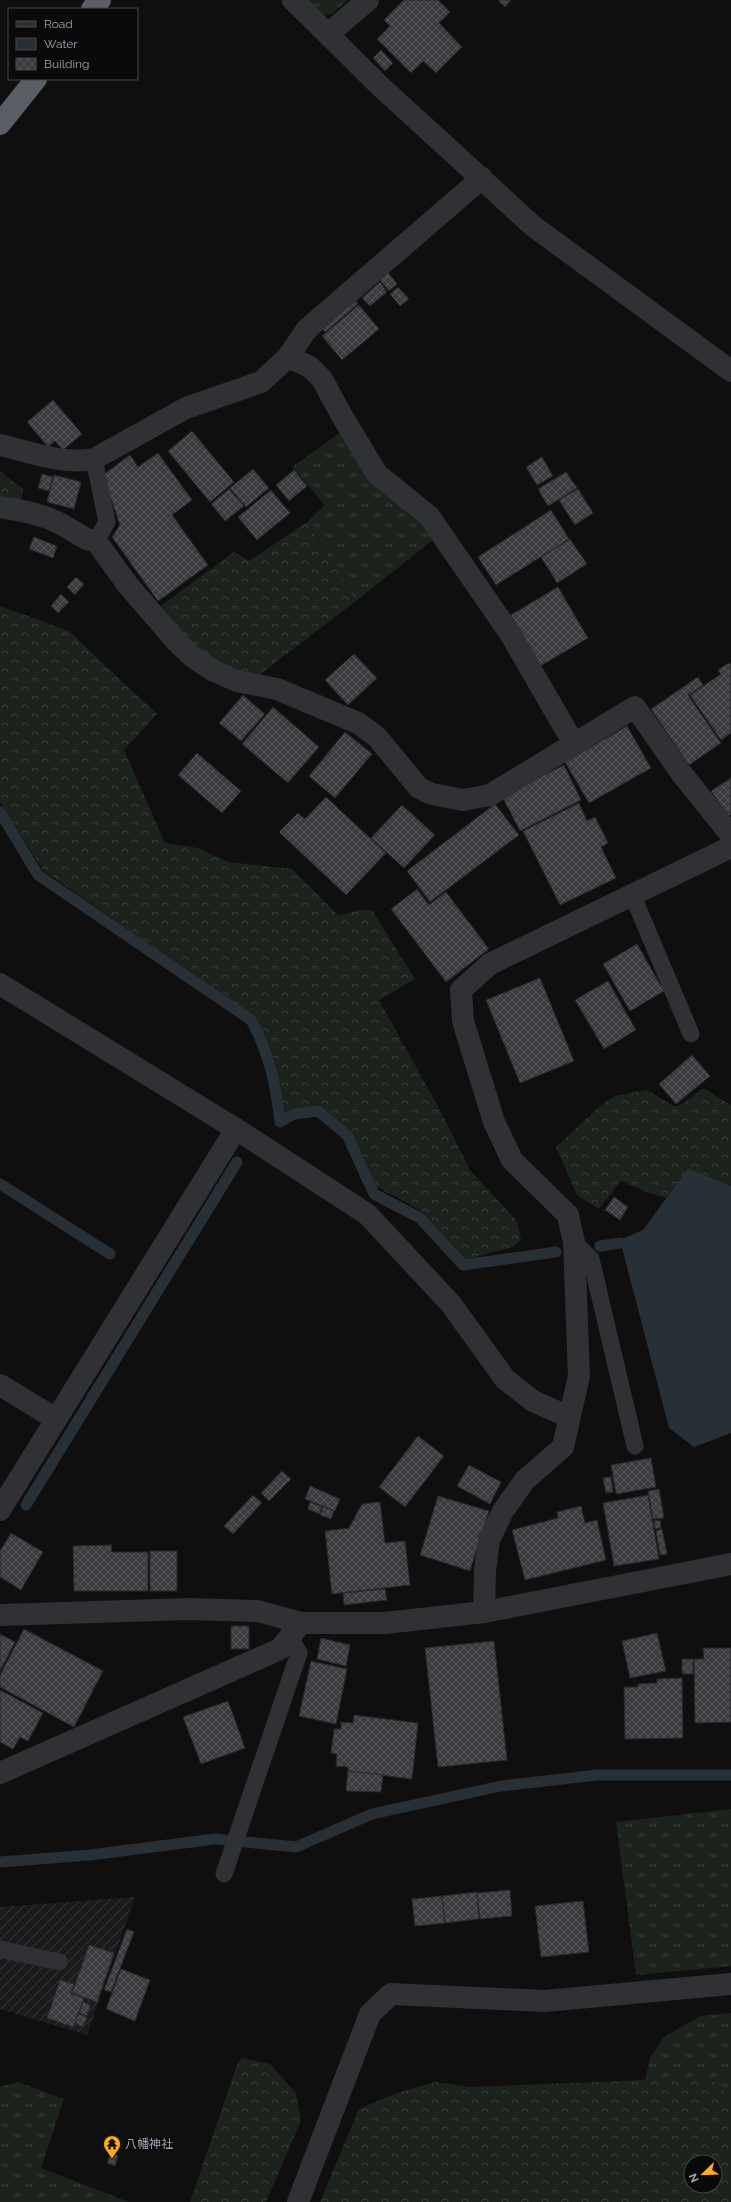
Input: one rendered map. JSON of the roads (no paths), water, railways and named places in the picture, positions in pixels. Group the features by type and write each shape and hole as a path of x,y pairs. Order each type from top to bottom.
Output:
{"highway":[{"path":"93,8 100,0"},
{"path":"0,124 35,80"}],"street":[{"path":"294,0 380,86 533,226 731,371"},
{"path":"328,34 368,0"},
{"path":"0,445 69,461 81,462 94,459 186,408 261,382 288,357 307,329 482,178"},
{"path":"288,357 310,367 322,379 342,416 377,474 429,516 511,635 574,744"},
{"path":"0,507 32,513 62,524 90,541 96,541 127,584 176,641 194,658 214,671 236,681 277,689 358,723 377,737 419,788 432,794 463,800 490,795 635,707 682,774 731,835"},
{"path":"484,1612 485,1571 490,1540 503,1511 525,1480 563,1447 579,1376 574,1242 568,1215 512,1160 494,1122 463,1021 462,990 490,964 731,847"},
{"path":"0,984 236,1129 367,1214 451,1304 505,1379 533,1401 569,1417"},
{"path":"0,1510 236,1129"},
{"path":"0,1385 56,1419"},
{"path":"0,1615 189,1609 258,1611 296,1630 385,1623 484,1612 731,1564"},
{"path":"0,1773 280,1649 296,1630"},
{"path":"298,2202 370,2014 391,1994 545,2001 731,1984"}],"lane":[{"path":"94,459 107,522 96,541"},
{"path":"632,894 691,1034"},
{"path":"574,1242 591,1260 634,1446"},
{"path":"226,1868 299,1653 296,1630"},
{"path":"0,1949 59,1962"}],"water":[{"path":"688,1168 731,1186 731,1433 694,1447 669,1428 620,1240 643,1230"}],"waterway":[{"path":"0,812 38,875 251,1020 263,1044 271,1070 280,1122 294,1114 318,1111 347,1135 374,1194 420,1218 463,1265 556,1252"},
{"path":"26,1505 237,1162"},
{"path":"0,1184 110,1254"},
{"path":"600,1246 620,1243"},
{"path":"0,1862 90,1855 215,1839 296,1847 372,1814 501,1786 597,1775 731,1775"}],"place":[{"name":"八幡神社","path":"112,2159"}]}
